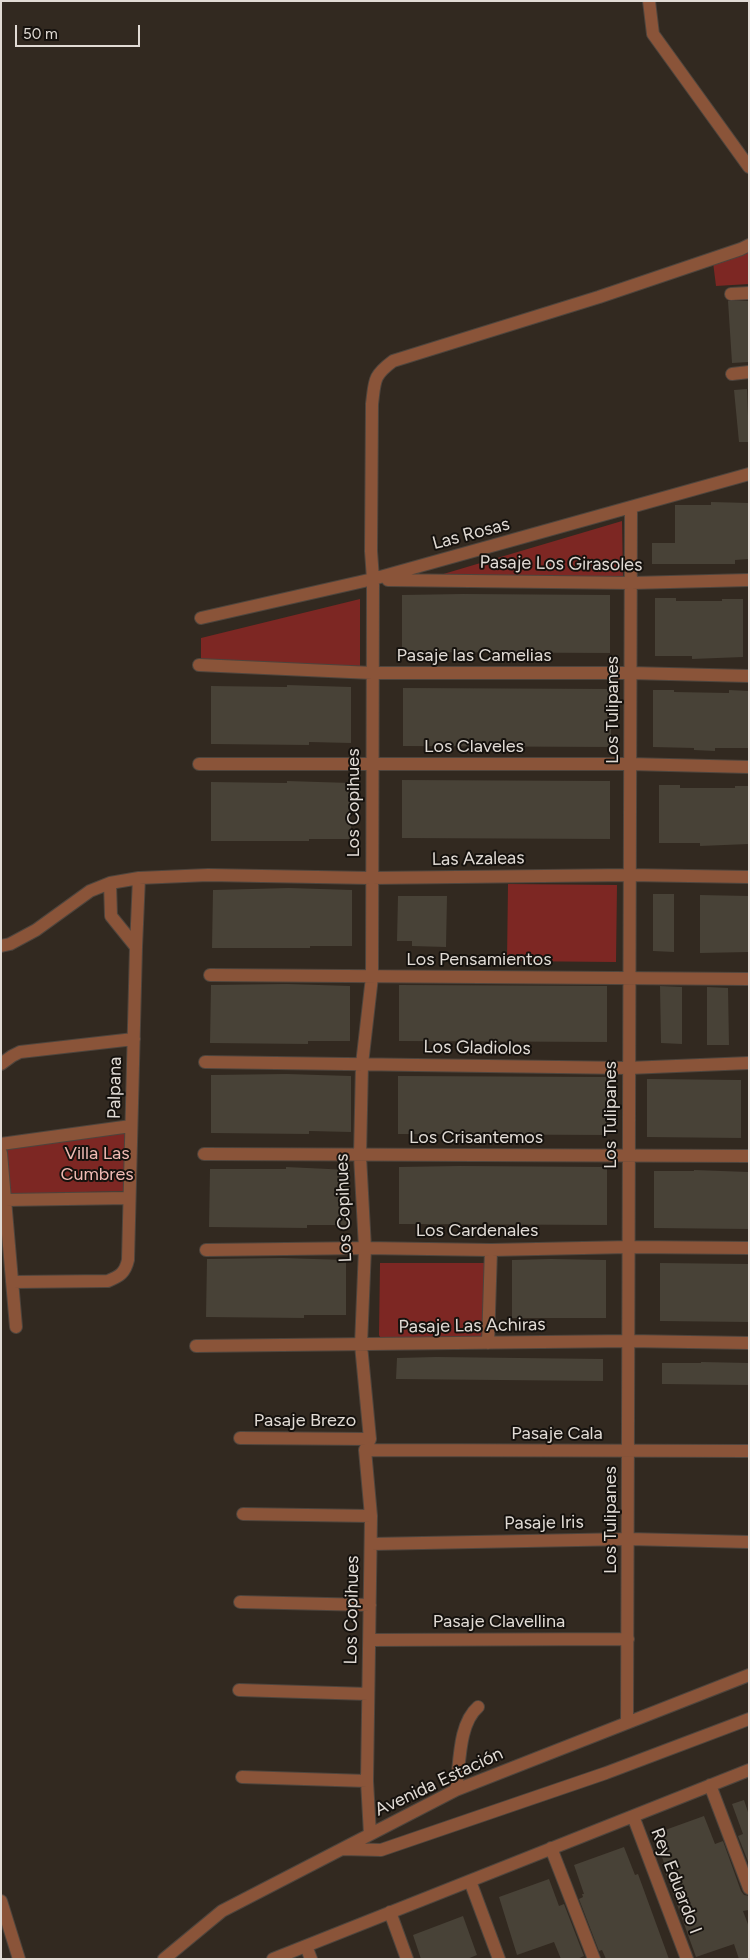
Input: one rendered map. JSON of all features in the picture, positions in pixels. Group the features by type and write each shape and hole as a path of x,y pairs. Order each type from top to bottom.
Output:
{"street":[{"path":"648,1 653,34 749,166"},
{"name":"Los Copihues","path":"370,1834 368,1694 371,1516 360,1345 364,1248 360,1156 362,1064 372,977 373,579 371,551 372,404 375,381 380,371 393,360 599,297 749,245"},
{"path":"731,294 749,293"},
{"path":"732,374 749,372"},
{"name":"Las Rosas","path":"201,618 373,579 749,474"},
{"name":"Los Tulipanes","path":"627,1723 631,508"},
{"name":"Pasaje Los Girasoles","path":"373,579 631,584 749,580"},
{"name":"Pasaje las Camelias","path":"199,665 372,673 630,673 749,676"},
{"name":"Los Claveles","path":"199,764 630,764 749,767"},
{"name":"Las Azaleas","path":"1,946 10,944 36,930 90,891 110,883 139,878 208,875 371,878 629,875 749,877"},
{"name":"Palpana","path":"12,1282 108,1281 120,1276 125,1270 128,1260 139,878"},
{"path":"110,883 111,916 136,947"},
{"name":"Los Pensamientos","path":"210,975 749,979"},
{"path":"3,1062 20,1052 134,1039"},
{"name":"Los Gladiolos","path":"206,1062 628,1068 749,1063"},
{"path":"1,1144 132,1126"},
{"path":"1,1154 16,1327"},
{"name":"Los Crisantemos","path":"204,1154 749,1156"},
{"path":"5,1200 130,1198"},
{"name":"Los Cardenales","path":"206,1250 749,1248"},
{"path":"488,1343 491,1250"},
{"name":"Pasaje Las Achiras","path":"196,1346 629,1341 749,1343"},
{"name":"Pasaje Brezo","path":"240,1438 367,1444"},
{"name":"Pasaje Cala","path":"367,1444 628,1452 749,1451"},
{"path":"243,1514 371,1516"},
{"name":"Pasaje Iris","path":"371,1544 629,1540 749,1542"},
{"path":"240,1602 370,1605"},
{"name":"Pasaje Clavellina","path":"370,1640 628,1639"},
{"name":"Avenida Estación","path":"164,1959 222,1911 456,1790 749,1675"},
{"path":"240,1690 368,1694"},
{"path":"456,1790 464,1728 469,1716 478,1707"},
{"path":"342,1849 381,1850 606,1774 749,1719"},
{"path":"273,1959 749,1770"},
{"path":"242,1777 368,1781"},
{"path":"710,1785 749,1888"},
{"name":"Rey Eduardo I","path":"633,1816 686,1959"},
{"path":"552,1848 594,1959"},
{"path":"470,1880 499,1959"},
{"path":"1,1902 19,1959"},
{"path":"390,1912 407,1959"},
{"path":"306,1946 311,1959"}],"green space":[{"path":"749,251 749,284 716,286 713,262"},
{"path":"622,521 623,577 440,575"},
{"path":"360,599 360,666 201,660 201,638"},
{"path":"508,884 617,885 616,962 507,961"},
{"name":"Villa Las Cumbres","path":"125,1132 124,1191 10,1194 7,1149"},
{"path":"380,1263 493,1263 491,1347 382,1341 379,1335"}],"building":[{"path":"728,301 749,301 749,362 732,363"},
{"path":"747,389 749,442 739,442 734,390"},
{"path":"711,502 749,503 749,559 735,560 735,564 652,564 652,543 675,543 675,505 711,505"},
{"path":"402,595 610,595 610,653 402,652"},
{"path":"655,598 676,598 676,601 743,599 743,657 692,659 692,656 655,656"},
{"path":"287,685 351,687 351,743 309,742 309,745 211,744 211,686 287,687"},
{"path":"403,688 611,689 611,747 403,746"},
{"path":"653,690 729,693 729,690 749,691 749,748 715,748 715,751 694,750 694,748 653,747"},
{"path":"402,780 610,781 610,839 402,838"},
{"path":"287,781 351,783 351,839 211,841 211,782 287,783"},
{"path":"659,785 680,785 680,788 735,788 735,786 749,786 749,844 700,846 700,843 659,843"},
{"path":"289,888 352,890 352,946 212,948 213,890"},
{"path":"653,894 674,894 674,952 653,951"},
{"path":"700,895 749,896 749,952 700,953"},
{"path":"398,896 447,896 446,947 412,946 412,941 397,941"},
{"path":"287,984 350,986 350,1041 308,1041 308,1044 210,1043 211,985"},
{"path":"399,985 607,986 607,1042 399,1041"},
{"path":"660,986 682,987 682,1044 661,1043"},
{"path":"707,987 728,988 729,1045 707,1045"},
{"path":"287,1074 351,1076 351,1132 309,1131 309,1134 211,1133 211,1075"},
{"path":"398,1076 606,1077 606,1135 398,1134"},
{"path":"647,1079 741,1080 741,1138 647,1137"},
{"path":"286,1167 350,1170 349,1225 307,1225 307,1228 209,1227 210,1169 286,1169"},
{"path":"399,1167 607,1167 607,1225 399,1224"},
{"path":"654,1171 749,1172 749,1229 654,1228"},
{"path":"282,1258 346,1260 346,1315 304,1315 304,1318 206,1317 207,1259"},
{"path":"512,1260 606,1260 606,1318 512,1318"},
{"path":"660,1263 749,1264 749,1322 660,1321"},
{"path":"397,1358 603,1359 603,1381 396,1379"},
{"path":"662,1363 749,1363 749,1385 662,1384"},
{"path":"744,1800 749,1815 749,1864 738,1836 743,1834 732,1804"},
{"path":"704,1816 715,1844 723,1841 741,1891 744,1895 749,1896 749,1910 743,1911 749,1927 749,1959 739,1959 734,1944 696,1957 662,1863 664,1863 654,1834"},
{"path":"624,1847 635,1875 638,1874 669,1959 606,1959 602,1950 599,1951 579,1899 584,1894 574,1865"},
{"path":"549,1879 559,1906 564,1904 584,1956 577,1959 561,1959 554,1942 517,1955 499,1897"},
{"path":"463,1916 477,1955 467,1959 421,1959 413,1935"}]}
